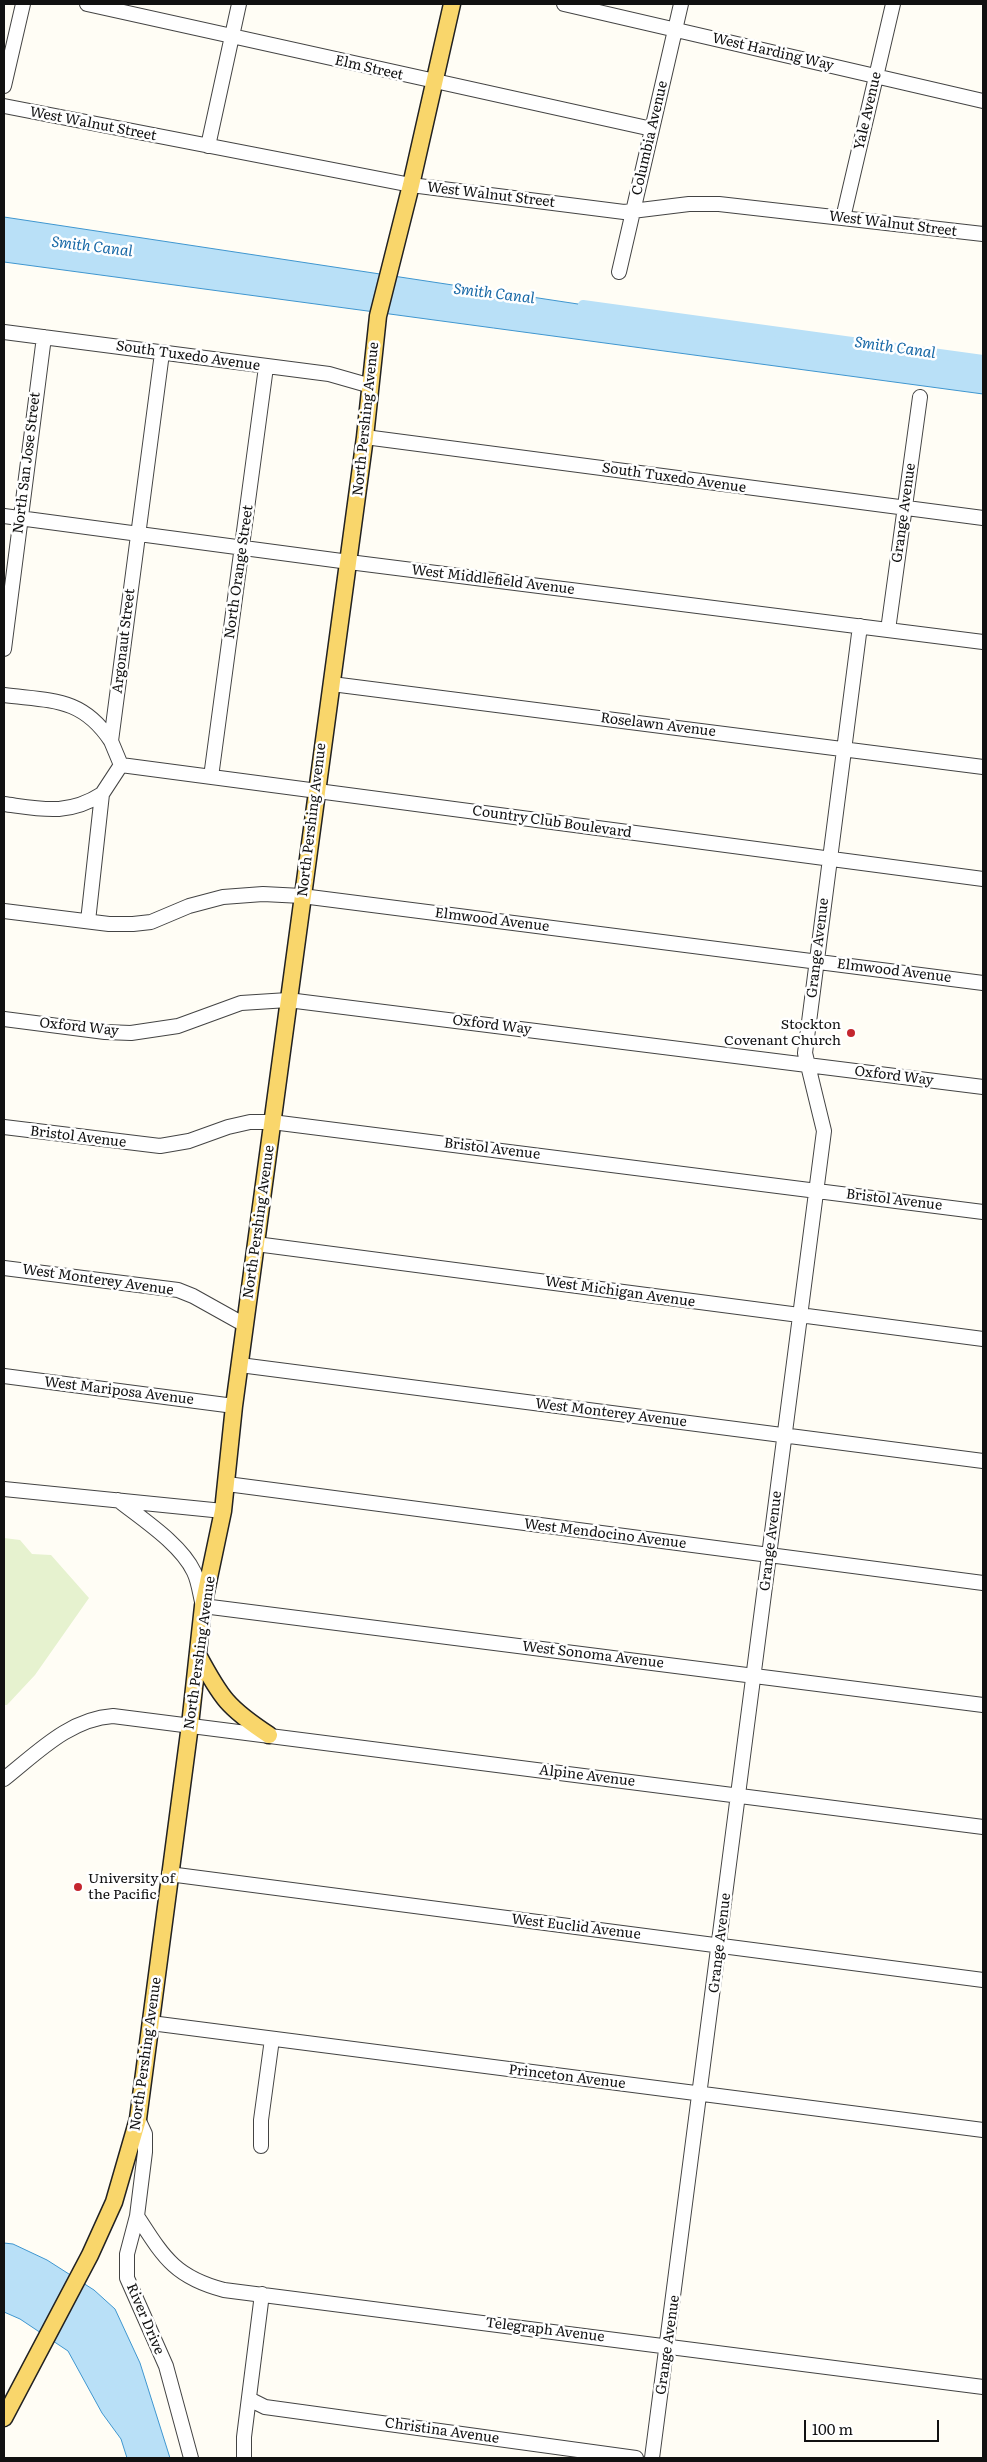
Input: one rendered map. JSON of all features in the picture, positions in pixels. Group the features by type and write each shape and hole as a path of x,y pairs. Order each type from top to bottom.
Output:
{"main road":[{"name":"North Pershing Avenue","path":"7,2411 90,2255 118,2191 138,2118 190,1725 203,1606 226,1484 234,1406 288,1000 349,562 378,316 411,186 452,4"},
{"path":"198,1655 225,1701 241,1716 269,1735"}],"street":[{"path":"4,86 23,4"},
{"name":"Elm Street","path":"87,4 652,129"},
{"path":"208,146 239,4"},
{"name":"West Harding Way","path":"564,4 983,101"},
{"name":"Columbia Avenue","path":"619,272 681,4"},
{"name":"Yale Avenue","path":"844,218 893,4"},
{"name":"West Walnut Street","path":"4,106 411,186 634,212 689,204 719,204 983,234"},
{"name":"South Tuxedo Avenue","path":"4,332 329,374 371,386"},
{"name":"North San Jose Street","path":"4,649 44,337"},
{"name":"Argonaut Street","path":"121,765 111,741 162,353"},
{"name":"North Orange Street","path":"211,777 266,367"},
{"name":"Grange Avenue","path":"888,630 920,397"},
{"name":"South Tuxedo Avenue","path":"365,437 983,518"},
{"name":"West Middlefield Avenue","path":"4,516 242,546 349,562 983,642"},
{"name":"Grange Avenue","path":"652,2458 720,1945 824,1130 805,1053 860,626"},
{"name":"Roselawn Avenue","path":"332,684 983,767"},
{"path":"4,695 59,702 82,710 99,723 111,741"},
{"path":"4,804 53,811 89,803 102,794 121,765"},
{"name":"Country Club Boulevard","path":"121,765 983,879"},
{"path":"88,921 102,794"},
{"name":"Elmwood Avenue","path":"4,911 88,921 133,924 151,922 189,906 223,897 263,894 302,896 983,983"},
{"name":"Oxford Way","path":"4,1019 105,1032 131,1033 178,1026 241,1003 288,1000 983,1087"},
{"name":"Bristol Avenue","path":"4,1127 160,1146 189,1142 228,1127 250,1122 272,1122 983,1212"},
{"name":"West Michigan Avenue","path":"256,1244 983,1339"},
{"name":"West Monterey Avenue","path":"4,1268 178,1290 245,1324"},
{"name":"West Monterey Avenue","path":"240,1365 983,1461"},
{"name":"West Mariposa Avenue","path":"4,1376 234,1406"},
{"name":"West Mendocino Avenue","path":"226,1484 983,1583"},
{"path":"4,1489 222,1511"},
{"path":"118,1500 154,1528 178,1551 194,1572 203,1606"},
{"name":"West Sonoma Avenue","path":"203,1606 983,1705"},
{"name":"Alpine Avenue","path":"4,1779 73,1726 94,1718 113,1716 983,1827"},
{"name":"West Euclid Avenue","path":"169,1874 983,1980"},
{"name":"Princeton Avenue","path":"151,2023 983,2130"},
{"path":"261,2146 262,2120 272,2039"},
{"name":"River Drive","path":"138,2118 145,2134 145,2152 136,2216 127,2254 127,2278 166,2366 191,2458"},
{"name":"Telegraph Avenue","path":"136,2216 171,2264 193,2280 224,2290 983,2387"},
{"path":"244,2458 244,2437 250,2399 249,2387 262,2294"},
{"name":"Christina Avenue","path":"250,2399 265,2407 636,2458"}],"green space":[{"path":"4,1538 20,1540 32,1554 51,1555 89,1598 35,1675 7,1705 4,1705"}],"water":[{"path":"4,217 756,331 983,361 983,394 4,262"},
{"path":"4,2243 13,2244 47,2260 94,2290 115,2309 140,2363 170,2458 127,2458 121,2439 102,2413 68,2351 20,2319 4,2312"}],"waterway":[{"name":"Smith Canal","path":"583,305 983,360"}],"place":[{"name":"Stockton Covenant Church","path":"851,1033"},
{"name":"University of the Pacific","path":"78,1887"}]}
